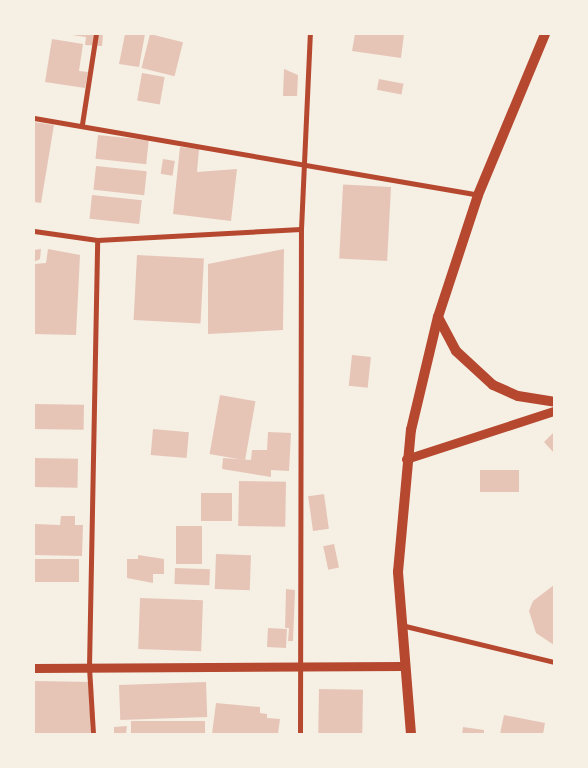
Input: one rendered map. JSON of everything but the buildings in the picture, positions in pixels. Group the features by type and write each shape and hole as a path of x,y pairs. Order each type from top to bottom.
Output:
{"main road":[{"path":"411,734 403,666 398,572 406,459 438,317 478,196 546,34"},
{"path":"438,317 456,350 493,385 518,396 554,402"}],"street":[{"path":"82,124 96,34"},
{"path":"300,734 301,229 310,34"},
{"path":"34,118 82,124 478,196"},
{"path":"34,232 97,240 301,229"},
{"path":"93,734 89,667 97,240"},
{"path":"406,459 554,411"},
{"path":"400,625 554,662"},
{"path":"34,668 301,664 403,666"}]}
